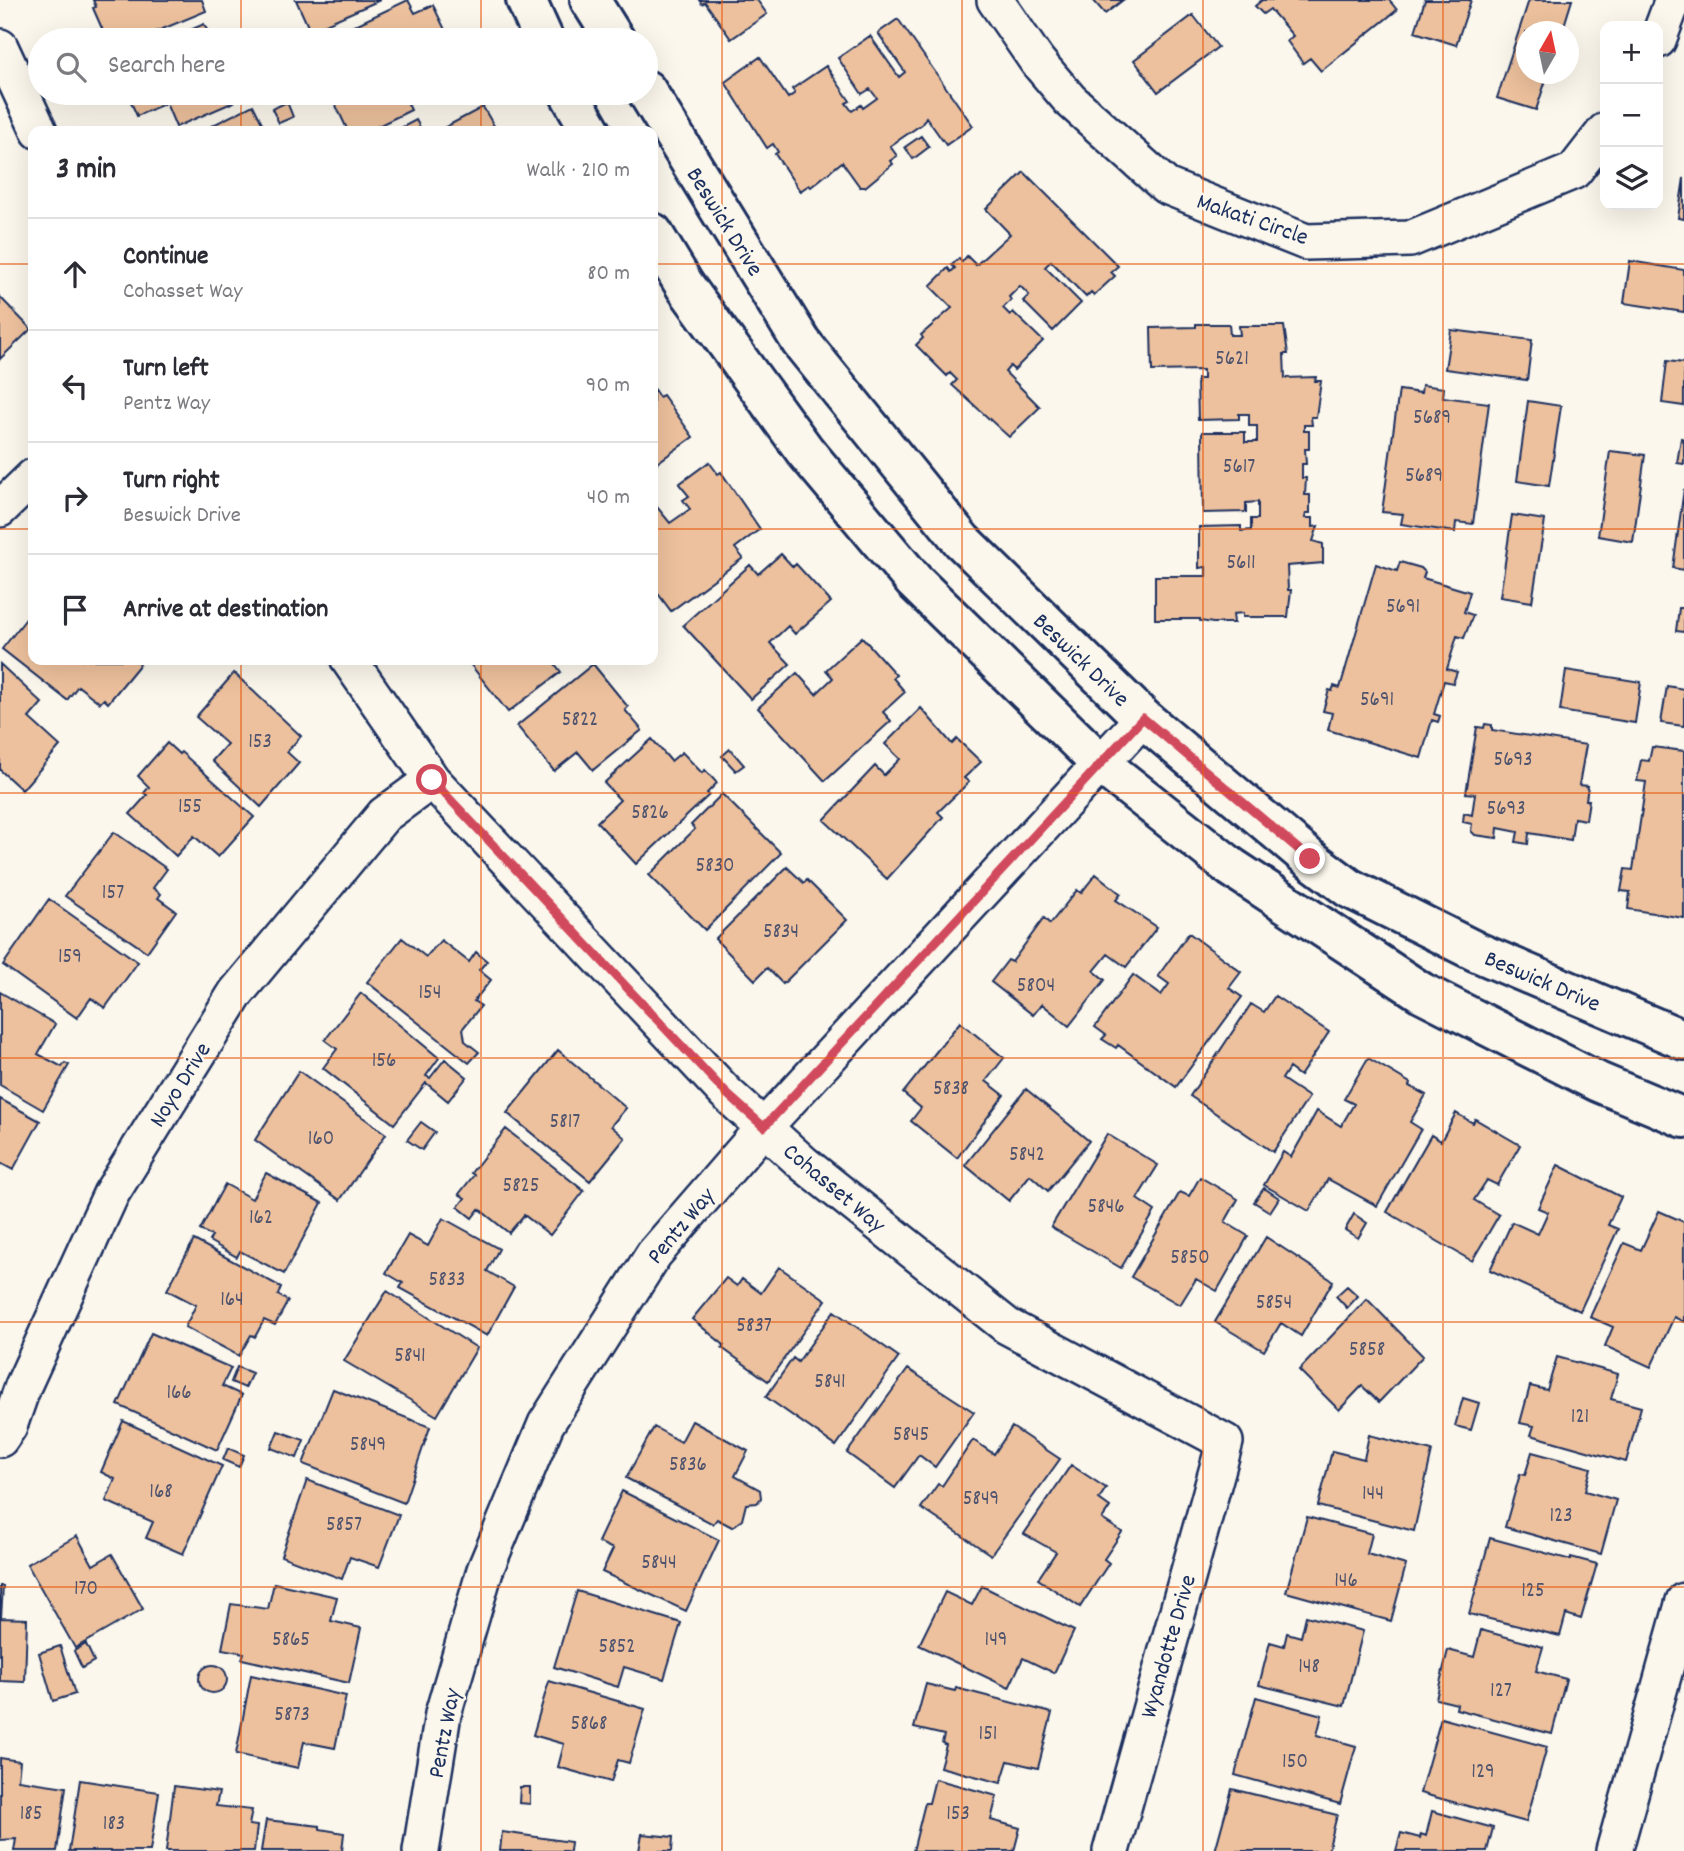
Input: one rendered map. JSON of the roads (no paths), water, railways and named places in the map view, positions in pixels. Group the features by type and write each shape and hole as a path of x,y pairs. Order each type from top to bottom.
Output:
{"street":[{"path":"526,0 539,28"},
{"path":"590,0 608,28"},
{"name":"Makati Circle","path":"995,0 1037,61 1070,100 1166,187 1306,242 1410,239 1574,171 1600,137"},
{"path":"1663,27 1673,0"},
{"path":"0,47 37,126"},
{"path":"576,105 588,126"},
{"name":"Beswick Drive","path":"655,105 802,342 962,541 1143,718 1310,859 1349,888 1478,952 1684,1040"},
{"path":"658,241 685,286 805,451 914,581 1101,765 1231,867 1421,992 1598,1082 1684,1118"},
{"path":"0,509 28,482"},
{"name":"Cohasset Way","path":"352,665 432,780 726,1093 804,1164 1007,1326 1225,1442"},
{"name":"Pentz Way","path":"421,1851 443,1714 485,1570 546,1424 654,1254 764,1127 1143,718"},
{"name":"Noyo Drive","path":"0,1438 9,1426 23,1385 111,1194 236,993 384,816 432,780"},
{"name":"Wyandotte Drive","path":"1111,1851 1225,1442"},
{"path":"1614,1851 1684,1601"}]}
